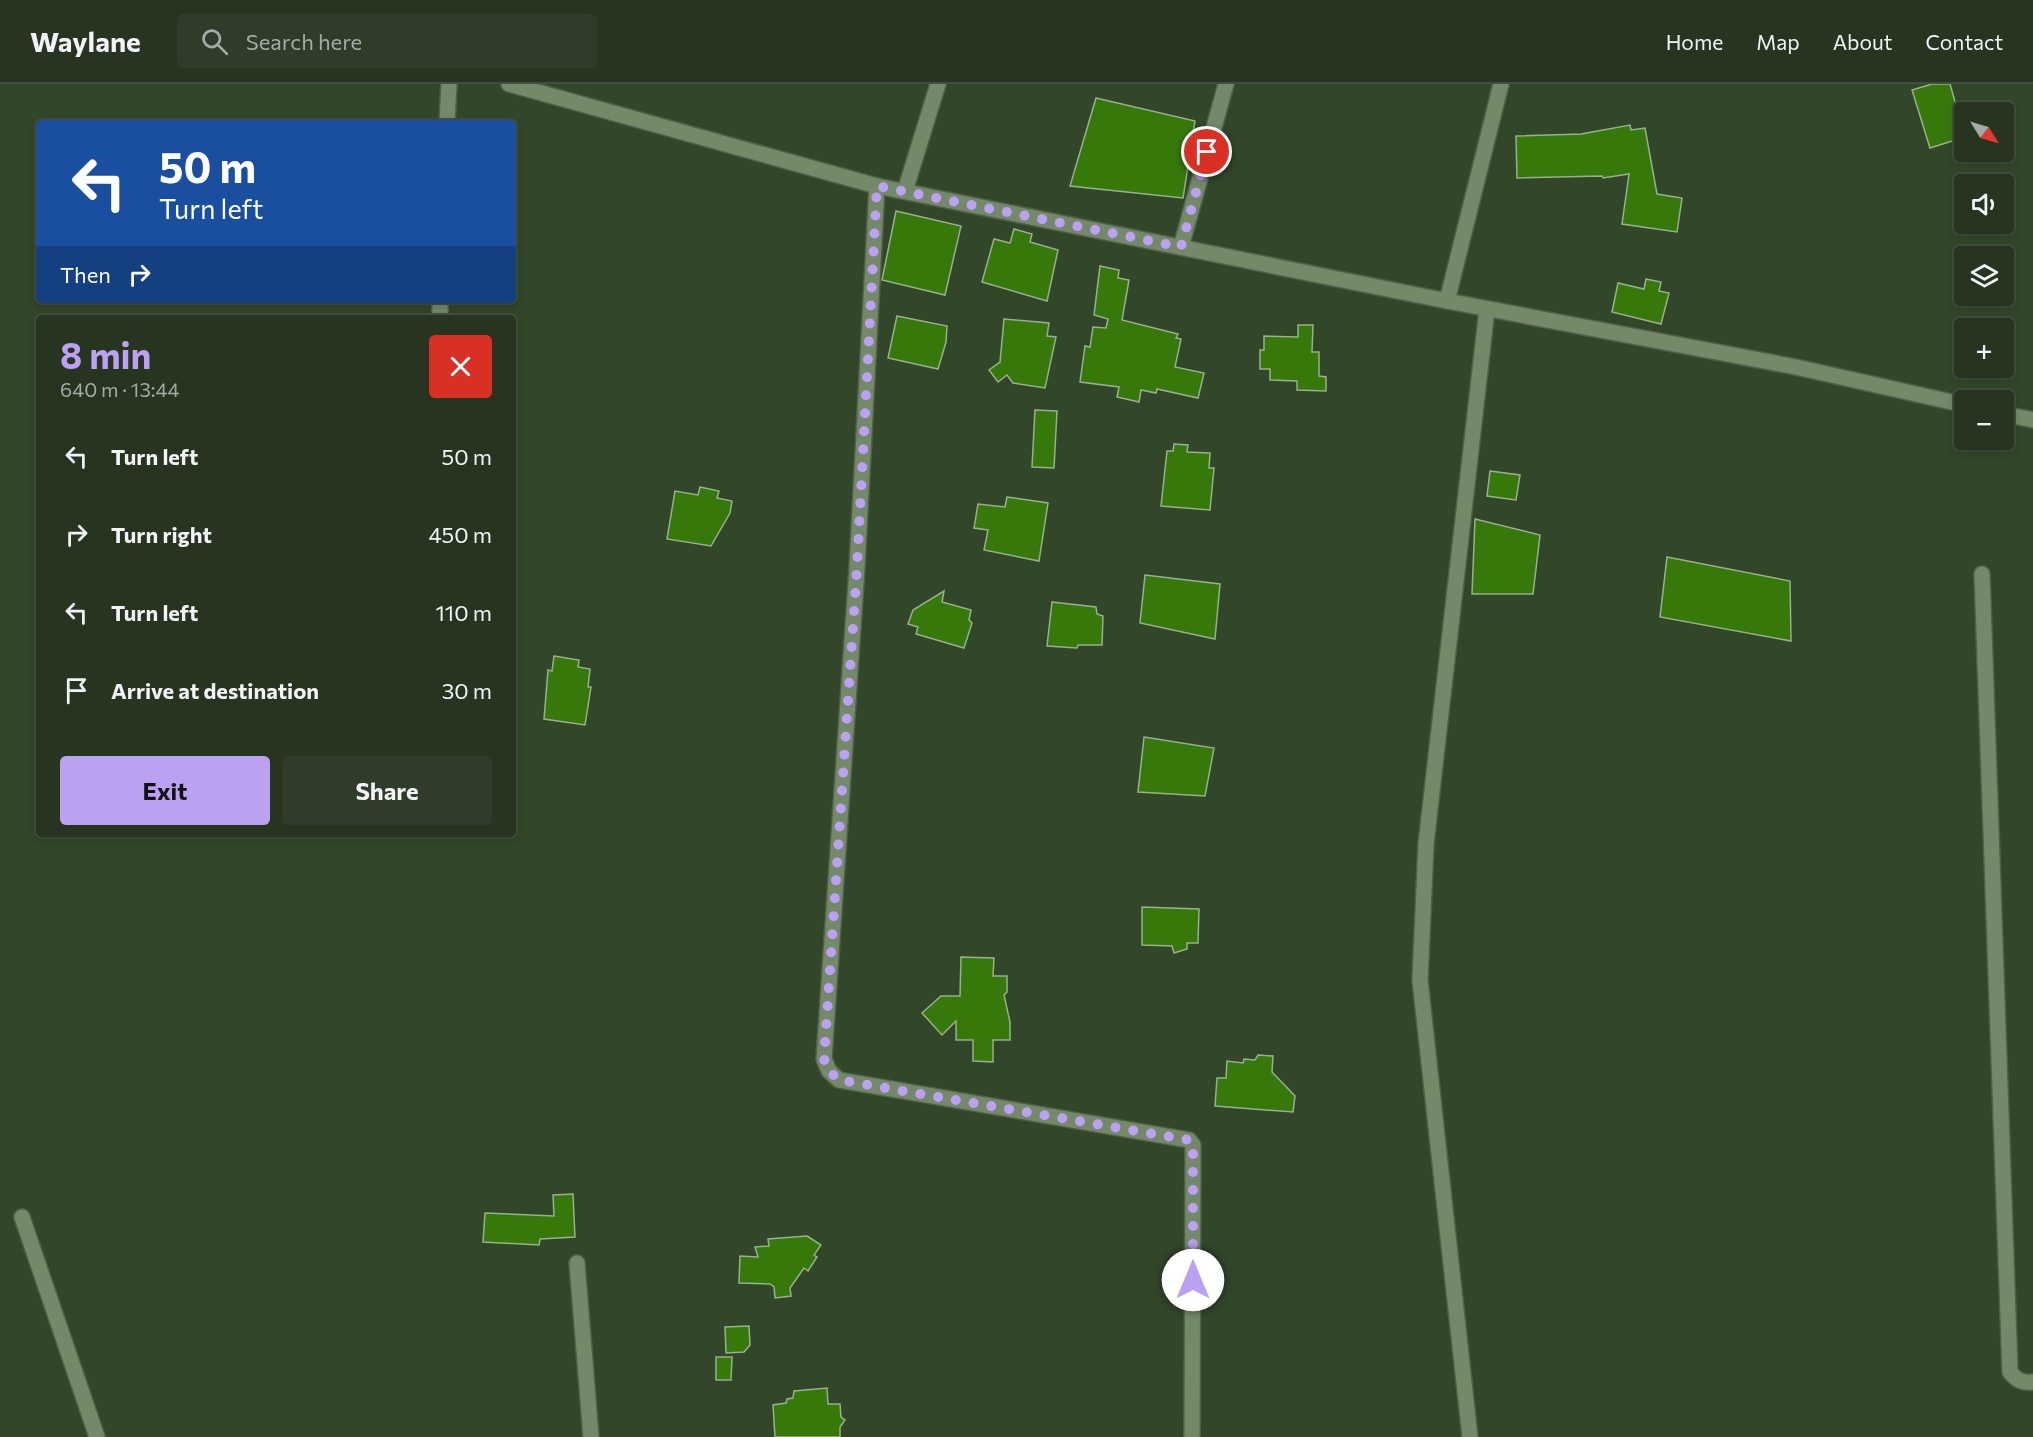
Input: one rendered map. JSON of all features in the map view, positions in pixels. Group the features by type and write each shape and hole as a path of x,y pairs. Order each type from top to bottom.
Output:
{"street":[{"path":"447,120 449,84"},
{"path":"509,84 877,186 1487,309 1796,367 1954,403"},
{"path":"906,191 938,84"},
{"path":"1181,247 1226,84"},
{"path":"1447,301 1501,84"},
{"path":"877,186 857,567 824,1059 829,1071 839,1080 1189,1140 1193,1145 1192,1437"},
{"path":"1470,1437 1420,980 1425,844 1487,309"},
{"path":"2014,416 2033,420"},
{"path":"1982,574 2010,1372 2024,1383 2033,1382"},
{"path":"22,1217 97,1437"},
{"path":"577,1263 591,1437"}],"building":[{"path":"1932,84 1950,84 1955,102 1954,140 1930,148 1912,90"},
{"path":"1096,98 1195,121 1183,198 1070,186"},
{"path":"1630,125 1631,130 1645,128 1657,194 1682,198 1677,232 1622,224 1629,174 1603,178 1602,176 1517,178 1516,136 1581,134"},
{"path":"896,211 961,226 945,295 882,280"},
{"path":"1014,229 1032,234 1030,242 1058,250 1047,301 982,282 994,239 1010,243"},
{"path":"1100,266 1119,270 1118,278 1129,280 1122,320 1178,334 1176,338 1181,339 1175,367 1204,373 1198,398 1157,389 1156,393 1141,390 1139,402 1117,397 1119,387 1080,382 1085,346 1090,347 1093,327 1106,328 1108,319 1094,315"},
{"path":"1646,279 1661,282 1659,291 1669,293 1661,324 1612,312 1618,283 1644,289"},
{"path":"897,316 947,326 946,342 938,369 888,358"},
{"path":"1004,319 1049,323 1047,336 1056,337 1045,388 1013,383 1007,375 998,382 989,370 1000,362"},
{"path":"1298,325 1313,325 1312,352 1319,352 1319,376 1326,377 1326,391 1297,390 1297,381 1270,380 1270,369 1260,369 1260,350 1264,350 1264,336 1298,337"},
{"path":"1035,410 1057,411 1054,468 1032,467"},
{"path":"1174,444 1188,445 1187,452 1210,453 1209,468 1214,468 1210,510 1161,506 1167,451 1173,451"},
{"path":"1490,471 1520,475 1516,500 1487,496"},
{"path":"700,487 719,491 717,498 732,501 730,513 711,546 667,539 675,491 698,495"},
{"path":"1007,497 1048,503 1039,561 984,550 988,530 974,528 978,504 1005,507"},
{"path":"1475,519 1540,535 1533,594 1472,594"},
{"path":"1667,557 1790,581 1791,641 1660,617"},
{"path":"1145,575 1220,584 1215,639 1140,623"},
{"path":"944,591 942,602 971,610 969,620 972,623 964,648 916,634 918,627 908,624 913,610"},
{"path":"1052,602 1096,607 1097,614 1103,616 1102,645 1078,645 1077,648 1047,646"},
{"path":"554,656 579,660 578,667 590,669 588,687 591,687 585,725 544,719 548,670 552,671"},
{"path":"1144,737 1214,748 1205,796 1138,792"},
{"path":"1142,907 1199,909 1198,943 1187,943 1187,949 1174,953 1172,946 1142,945"},
{"path":"961,957 994,958 993,976 1007,976 1007,992 1004,995 1010,1022 1010,1040 993,1040 993,1062 973,1061 973,1040 956,1040 956,1021 942,1035 922,1013 941,996 960,996"},
{"path":"1258,1055 1273,1056 1272,1072 1295,1096 1293,1112 1215,1106 1217,1078 1226,1078 1227,1061 1243,1063 1244,1059 1255,1060"},
{"path":"573,1194 575,1237 540,1239 539,1245 483,1242 485,1213 554,1216 553,1195"},
{"path":"807,1236 821,1245 808,1271 804,1268 790,1288 791,1296 775,1298 774,1287 770,1284 739,1283 740,1256 758,1257 755,1247 769,1246 768,1239"},
{"path":"749,1326 750,1345 744,1352 726,1353 725,1327"},
{"path":"716,1357 732,1357 731,1380 716,1380"},
{"path":"827,1388 828,1404 840,1404 841,1417 845,1420 840,1427 840,1437 775,1437 773,1405 786,1403 787,1399 793,1398 794,1391"}],"route":[{"path":"1193,1280 1193,1145 1189,1140 839,1080 829,1071 824,1059 857,567 877,186 1181,247 1207,152"}]}
